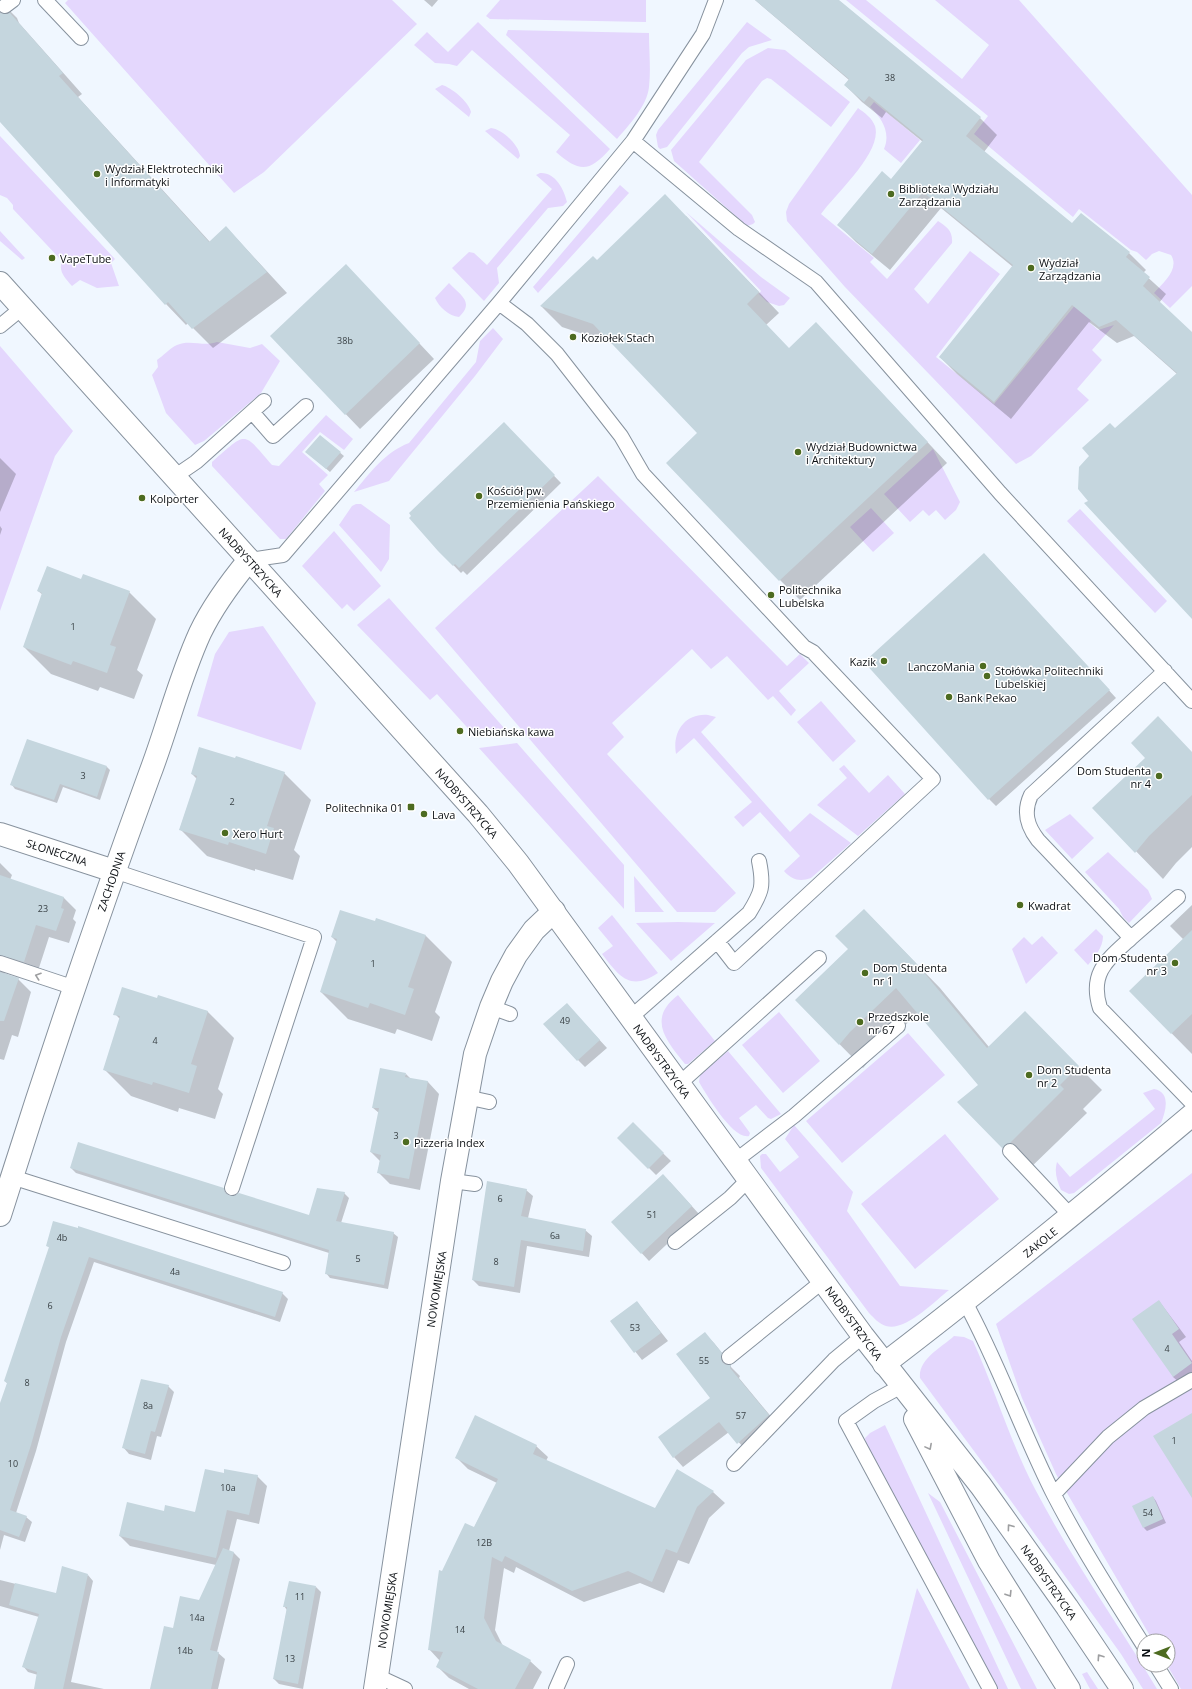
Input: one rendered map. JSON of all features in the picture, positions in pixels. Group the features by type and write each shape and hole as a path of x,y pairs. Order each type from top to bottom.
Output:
{"street":[{"name":"NADBYSTRZYCKA","path":"0,283 478,814 518,863 863,1336 980,1486 1122,1689"},
{"name":"ZACHODNIA","path":"0,1215 114,871 150,774 184,672 200,633 221,596 249,560"},
{"name":"SŁONECZNA","path":"0,834 114,871"},
{"name":"NOWOMIEJSKA","path":"376,1682 452,1181 475,1054 501,1010 502,981 516,955 534,930 554,911"},
{"name":"ZAKOLE","path":"884,1364 965,1302 1192,1115"},
{"name":"NADBYSTRZYCKA","path":"884,1364 989,1561 1068,1689"}],"lane":[{"path":"45,0 81,38"},
{"path":"249,560 282,555 499,303 633,142 703,34 716,0"},
{"path":"633,142 739,229 816,282 1000,493 1192,701"},
{"path":"499,303 527,324 556,354 620,436 644,474 804,647 814,652 933,779 734,963 717,941"},
{"path":"0,326 22,308"},
{"path":"174,477 196,462 253,413 264,401"},
{"path":"253,413 273,436 306,406"},
{"path":"1131,938 1054,859 1031,832 1027,822 1027,803 1031,795 1165,671"},
{"path":"630,1018 748,913 758,897 763,879 759,861"},
{"path":"114,871 314,937 232,1188"},
{"path":"1178,897 1108,959 1100,972 1096,983 1096,996 1100,1008 1192,1103"},
{"path":"679,1084 819,958"},
{"path":"0,963 75,988"},
{"path":"735,1161 794,1116 898,1026"},
{"path":"466,1097 489,1102"},
{"path":"1010,1151 1071,1216"},
{"path":"12,1177 284,1263"},
{"path":"675,1242 730,1198 749,1180"},
{"path":"452,1181 476,1184"},
{"path":"729,1357 823,1281"},
{"path":"965,1302 981,1331 1054,1494 1088,1558 1136,1633"},
{"path":"734,1464 834,1360 863,1336"},
{"path":"1054,1494 1108,1437 1144,1408 1192,1380"},
{"path":"898,1388 874,1401 846,1421 990,1689"},
{"path":"556,1689 567,1664"},
{"path":"1161,1673 1171,1689"},
{"path":"376,1682 405,1689"}],"shaded area":[{"path":"68,0 392,0 417,24 264,172 234,193 65,3"},
{"path":"500,0 646,0 646,22 490,19 486,16"},
{"path":"846,0 866,0 962,79 989,45 935,0 1019,0 1192,195 1192,286 1170,308 1154,293 1172,271 1173,260 1171,255 1159,251 1152,254 1146,260 1079,209 1073,217 974,134 988,116"},
{"path":"478,22 610,149 603,157 590,166 584,167 578,166 564,159 556,152 570,135 472,50 457,66 435,63 414,45 427,32 448,52"},
{"path":"747,22 772,40 749,47 742,53 667,147 660,149 658,147 656,135 658,130"},
{"path":"508,30 649,33 649,87 645,101 632,121 617,139 506,35"},
{"path":"768,48 785,50 850,102 831,127 771,79 767,78 762,81 699,162 752,215 755,222 747,226 674,161 671,150 746,60"},
{"path":"442,85 450,89 467,104 471,112 469,117 435,89"},
{"path":"874,102 920,140 901,163 884,149 886,143 886,132 882,121 870,107"},
{"path":"858,108 874,123 876,136 872,148 856,172 821,214 874,258 870,262 887,279 938,221 944,225 952,235 952,243 914,289 928,304 970,251 1000,274 936,357 994,404 1081,298 1093,308 1090,323 1098,330 1114,325 1092,350 1102,360 1077,389 1089,400 1031,456 1016,464 845,287 787,221 786,212 789,204"},
{"path":"491,128 505,134 517,147 520,156 518,159 485,131"},
{"path":"0,136 115,259 111,263 119,286 97,288 80,280 72,286 67,280 61,268 62,261 13,209 13,205 7,198 0,195"},
{"path":"540,173 550,175 558,182 564,192 567,202 563,206 548,208 497,268 499,283 484,301 452,268 469,252 474,253 487,265 552,189 536,175"},
{"path":"620,185 629,193 538,293 533,287"},
{"path":"686,212 761,277 790,298 784,305 779,306 767,302 759,294 761,291"},
{"path":"0,231 25,258 22,260 0,241"},
{"path":"449,283 461,295 466,303 464,312 459,317 452,315 445,310 439,305 435,298"},
{"path":"493,328 503,339 475,376 389,481 354,492 385,457 409,443 476,362 480,341"},
{"path":"217,342 250,348 262,344 280,361 261,393 204,441 195,445 166,413 152,375 158,367 157,360 177,345 182,343 207,344"},
{"path":"0,346 73,431 55,456 0,611"},
{"path":"326,415 353,439 344,450 320,432 302,452 328,475 319,484 325,491 286,539 280,539 212,466 212,462 232,445 244,439 255,446 272,465 279,466"},
{"path":"933,449 960,502 956,510 945,520 936,510 929,516 923,510 910,522 884,494"},
{"path":"598,476 787,666 800,654 809,663 779,691 796,710 791,716 773,696 768,700 727,656 711,669 692,649 612,723 624,737 607,754 736,893 715,912 677,912 435,628"},
{"path":"361,504 390,525 389,559 381,572 339,525 352,506"},
{"path":"871,508 894,533 873,552 850,527"},
{"path":"1080,509 1167,601 1155,613 1067,521"},
{"path":"334,531 381,586 354,611 347,604 342,609 302,566"},
{"path":"389,598 505,729 474,735 437,694 430,700 357,625"},
{"path":"263,626 316,703 301,750 197,716 215,654 229,632"},
{"path":"821,701 856,741 833,762 797,722"},
{"path":"708,715 716,717 701,732 790,832 810,813 851,843 811,878 803,880 796,879 784,871 800,856 760,812 743,827 734,817 752,802 694,738 676,754 676,738 678,731 682,726 693,717"},
{"path":"517,743 624,865 624,909 479,748"},
{"path":"844,765 869,793 888,775 905,794 858,836 817,805 847,778 839,769"},
{"path":"1070,814 1094,838 1072,859 1045,830"},
{"path":"1108,852 1148,890 1152,899 1129,923 1123,917 1119,909 1085,872"},
{"path":"634,876 664,912 635,912"},
{"path":"612,915 658,973 648,979 632,981 620,975 608,962 602,954 613,946 598,928"},
{"path":"636,923 715,923 671,961"},
{"path":"1096,929 1103,936 1103,940 1098,952 1088,965 1074,950"},
{"path":"1042,936 1058,953 1026,984 1012,949 1024,937 1032,945"},
{"path":"678,995 715,1041 688,1064 685,1064 666,1038 663,1030 663,1013"},
{"path":"779,1012 820,1061 783,1093 742,1045"},
{"path":"908,1033 945,1075 842,1163 806,1121"},
{"path":"728,1051 781,1114 771,1119 768,1118 756,1105 739,1118 750,1133 749,1136 735,1131 728,1124 699,1082 700,1075"},
{"path":"1154,1089 1163,1094 1165,1098 1166,1103 1161,1123 1074,1193 1069,1194 1061,1190 1056,1176 1057,1162 1070,1177 1155,1109 1143,1093"},
{"path":"794,1125 853,1192 847,1211 900,1286 949,1290 911,1320 894,1327 886,1326 869,1313 761,1168 760,1156 762,1154 766,1154 780,1172 799,1157 785,1139"},
{"path":"945,1134 999,1199 915,1269 861,1204"},
{"path":"1192,1173 1192,1689 1181,1689 1172,1673 1176,1673 1176,1633 1148,1633 1056,1474 1022,1398 996,1324"},
{"path":"954,1336 964,1337 973,1341 1010,1434 1035,1489 1079,1565 1136,1655 1136,1673 1147,1673 1157,1689 1143,1689 1121,1654 920,1378 920,1371 926,1360"},
{"path":"885,1425 1008,1689 994,1689 866,1444 865,1438 870,1433"},
{"path":"928,1493 940,1502 1037,1689 1021,1689"},
{"path":"917,1588 970,1689 891,1689"},
{"path":"1087,1672 1098,1689 1090,1689 1082,1674"}],"building":[{"path":"755,0 839,0 981,117 966,136 1072,223 1081,213 1130,252 1126,257 1150,277 1143,286 1192,332 1192,619 1084,503 1088,501 1078,489 1079,467 1089,456 1082,448 1110,423 1115,428 1177,373 1116,320 1099,327 1072,305 994,402 939,357 1013,265 923,192 872,254 837,225 882,171 891,179 923,140 869,96 864,102 844,85 849,79"},
{"name":"Wydział Elektrotechniki i Informatyki","path":"0,13 10,13 63,73 59,76 209,242 226,226 267,272 192,329 168,302 165,305 0,122"},
{"name":"Wydział Budownictwa i Architektury","path":"665,194 759,292 747,304 789,348 816,322 928,442 779,581 666,463 697,433 593,324 540,306 593,256 597,260"},
{"path":"346,264 420,343 345,415 270,336"},
{"name":"Kościół pw. Przemienienia Pańskiego","path":"504,422 555,475 459,568 455,564 453,566 438,551 409,518 411,516 409,513"},
{"path":"320,435 341,452 326,469 305,452"},
{"name":"Stołówka Politechniki Lubelskiej","path":"984,553 1110,690 988,800 864,662"},
{"path":"47,566 81,579 83,574 130,591 110,645 116,647 107,673 73,661 71,665 23,647 42,593 37,591"},
{"name":"Dom Studenta nr 4","path":"1158,716 1192,752 1192,795 1149,836 1135,853 1092,808 1145,758 1131,743"},
{"path":"27,739 107,766 97,797 60,784 54,800 10,785"},
{"path":"199,747 235,758 236,756 285,772 267,826 274,828 266,854 229,842 228,845 179,830 197,776 191,774"},
{"path":"0,875 64,897 61,908 64,909 56,931 36,925 24,962 0,955"},
{"path":"864,909 916,963 987,1048 1025,1011 1079,1066 1060,1085 1064,1089 1010,1143 1002,1148 957,1102 978,1085 896,988 850,1032 839,1045 795,1000 848,949 835,936"},
{"path":"340,910 375,921 376,918 426,935 408,987 414,989 405,1015 370,1003 368,1008 320,992 337,939 331,937"},
{"name":"Dom Studenta nr 3","path":"1192,930 1192,1014 1171,1034 1129,991"},
{"path":"0,972 19,978 4,1021 0,1021"},
{"path":"122,987 157,998 158,995 208,1011 191,1064 197,1066 189,1093 153,1082 152,1085 103,1070 120,1016 113,1015"},
{"path":"567,1003 600,1040 577,1061 543,1024"},
{"path":"380,1068 406,1073 405,1077 428,1081 409,1179 377,1173 381,1155 370,1152 379,1108 372,1108"},
{"path":"633,1122 664,1153 648,1169 617,1138"},
{"path":"78,1142 224,1188 225,1193 230,1196 234,1196 239,1193 309,1215 317,1188 345,1192 336,1221 394,1232 384,1285 325,1274 329,1250 70,1168"},
{"path":"663,1174 692,1206 641,1254 611,1222"},
{"path":"487,1181 527,1189 521,1216 586,1229 583,1251 521,1240 514,1287 472,1280"},
{"path":"53,1221 78,1228 78,1226 283,1292 275,1317 89,1257 61,1337 31,1445 10,1510 27,1516 19,1537 0,1530 0,1403 7,1383 4,1381 49,1247 46,1246"},
{"path":"1159,1300 1179,1329 1172,1334 1192,1363 1173,1377 1132,1319"},
{"path":"637,1301 661,1333 634,1353 610,1321"},
{"path":"705,1332 722,1353 722,1362 726,1365 731,1365 730,1368 769,1415 737,1444 719,1422 673,1458 658,1437 710,1398 676,1354"},
{"path":"141,1379 169,1385 155,1432 151,1431 145,1454 122,1448"},
{"path":"1192,1413 1192,1498 1153,1436"},
{"path":"475,1415 537,1445 533,1454 655,1508 677,1469 714,1491 697,1507 677,1553 666,1549 652,1582 628,1571 572,1591 505,1556 502,1562 492,1557 484,1618 496,1641 531,1660 515,1689 478,1689 436,1667 443,1652 428,1650 439,1570 442,1571 465,1523 474,1527 498,1479 455,1458"},
{"path":"205,1469 224,1473 224,1469 258,1475 249,1515 227,1510 216,1558 119,1536 127,1502 164,1511 165,1505 195,1512"},
{"path":"1153,1496 1163,1519 1143,1528 1132,1506"},
{"path":"223,1548 234,1552 210,1650 219,1652 211,1689 150,1689 164,1626 173,1628 180,1596 199,1600"},
{"path":"62,1566 88,1574 63,1689 34,1689 37,1672 22,1667 39,1614 9,1605 15,1583 56,1593"},
{"path":"289,1581 316,1586 298,1684 273,1679 287,1607 283,1607"}],"place":[{"name":"Wydział Elektrotechniki i Informatyki","path":"97,174"},
{"name":"Biblioteka Wydziału Zarządzania","path":"891,194"},
{"name":"VapeTube","path":"52,258"},
{"name":"Wydział Zarządzania","path":"1031,268"},
{"name":"Koziołek Stach","path":"573,337"},
{"name":"Wydział Budownictwa i Architektury","path":"798,452"},
{"name":"Kościół pw. Przemienienia Pańskiego","path":"479,496"},
{"name":"Kolporter","path":"142,498"},
{"name":"Politechnika Lubelska","path":"771,595"},
{"name":"Kazik","path":"884,661"},
{"name":"LanczoMania","path":"983,666"},
{"name":"Stołówka Politechniki Lubelskiej","path":"987,676"},
{"name":"Bank Pekao","path":"949,697"},
{"name":"Niebiańska kawa","path":"460,731"},
{"name":"Dom Studenta nr 4","path":"1159,776"},
{"name":"Politechnika 01","path":"411,807"},
{"name":"Lava","path":"424,814"},
{"name":"Xero Hurt","path":"225,833"},
{"name":"Kwadrat","path":"1020,905"},
{"name":"Dom Studenta nr 3","path":"1175,963"},
{"name":"Dom Studenta nr 1","path":"865,973"},
{"name":"Przedszkole nr 67","path":"860,1022"},
{"name":"Dom Studenta nr 2","path":"1029,1075"},
{"name":"Pizzeria Index","path":"406,1142"}]}
